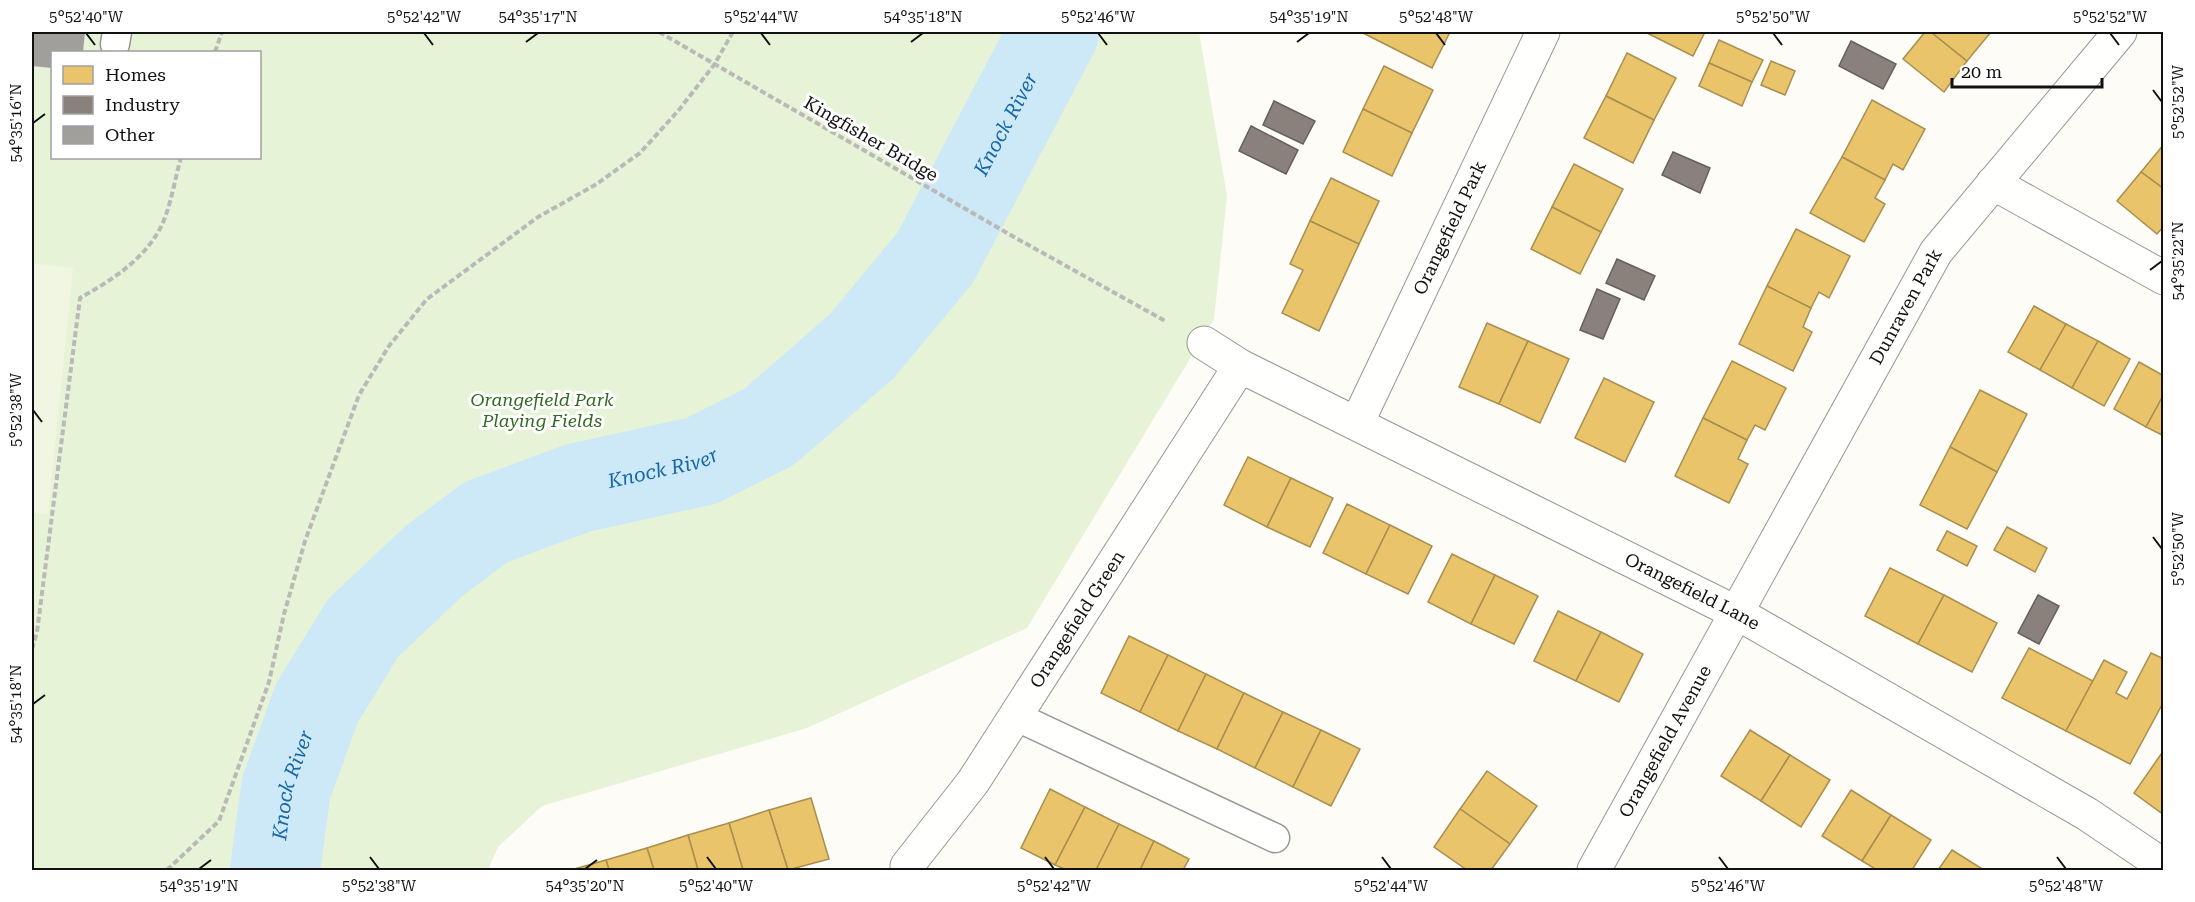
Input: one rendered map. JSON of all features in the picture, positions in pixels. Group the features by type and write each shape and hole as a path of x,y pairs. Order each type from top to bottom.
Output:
{"street":[{"name":"Orangefield Park","path":"1357,423 1543,32"},
{"name":"Dunraven Park","path":"1737,613 1936,252 2120,32"},
{"path":"1993,183 2163,278"},
{"name":"Orangefield Lane","path":"1204,343 1240,366 1737,613 2087,814 2163,866"},
{"name":"Orangefield Green","path":"907,866 972,782 1240,366"},
{"name":"Orangefield Avenue","path":"1594,870 1737,613"}],"lane":[{"path":"1015,716 1275,838"}],"path":[{"path":"215,51 222,32"},
{"name":"Kingfisher Bridge","path":"659,32 1014,237 1204,343"},
{"path":"168,870 219,821 269,682 284,614 305,541 359,395 389,346 427,299 538,217 595,185 640,153 678,111 714,65 733,32"},
{"path":"32,649 37,632 80,298 106,283 141,255 163,222 182,159"}],"green space":[{"name":"Orangefield Park Playing Fields","path":"32,32 1199,32 1227,196 1214,319 1027,628 807,728 542,806 498,847 488,870 32,870"},
{"path":"32,263 73,268 48,514 32,512"}],"building: Homes":[{"path":"1361,32 1450,32 1432,68"},
{"path":"1645,32 1705,32 1693,56"},
{"path":"1925,32 1931,32 1967,61 1944,92 1903,59"},
{"path":"1931,32 1991,32 1967,61"},
{"path":"1719,40 1763,60 1752,82 1709,63"},
{"path":"1627,53 1676,78 1654,120 1606,96"},
{"path":"1771,61 1795,71 1785,95 1761,85"},
{"path":"1709,63 1752,82 1742,106 1699,86"},
{"path":"1384,66 1433,90 1412,133 1363,109"},
{"path":"1606,96 1654,120 1633,163 1584,138"},
{"path":"1872,100 1925,129 1903,170 1893,164 1885,180 1842,157"},
{"path":"1363,109 1412,133 1392,176 1343,152"},
{"path":"2164,144 2164,189 2141,172"},
{"path":"1842,157 1885,180 1875,198 1885,204 1864,242 1810,213"},
{"path":"1574,164 1623,189 1601,232 1552,207"},
{"path":"2141,172 2164,189 2164,226 2157,234 2117,201"},
{"path":"1331,178 1379,201 1359,244 1310,221"},
{"path":"1552,207 1601,232 1580,274 1531,249"},
{"path":"1310,221 1359,244 1319,331 1282,313 1303,270 1290,264"},
{"path":"1796,229 1850,256 1829,298 1819,292 1811,308 1767,286"},
{"path":"1767,286 1811,308 1803,327 1812,332 1793,371 1739,344"},
{"path":"2034,306 2066,324 2040,370 2008,352"},
{"path":"1487,323 1528,341 1499,404 1459,387"},
{"path":"2066,324 2098,341 2072,388 2040,370"},
{"path":"1528,341 1569,359 1540,423 1499,404"},
{"path":"2098,341 2130,359 2104,406 2072,388"},
{"path":"1732,361 1786,388 1765,430 1755,425 1747,440 1703,418"},
{"path":"2139,362 2164,376 2164,394 2146,427 2114,409"},
{"path":"1604,378 1654,402 1625,462 1575,438"},
{"path":"1980,390 2027,414 1997,472 1950,447"},
{"path":"2164,394 2164,436 2146,427"},
{"path":"1703,418 1747,440 1738,459 1748,464 1729,503 1675,476"},
{"path":"1950,447 1997,472 1967,529 1920,505"},
{"path":"1248,457 1291,478 1267,527 1224,505"},
{"path":"1291,478 1333,498 1310,547 1267,527"},
{"path":"1347,504 1390,525 1366,574 1323,553"},
{"path":"1390,525 1432,546 1408,594 1366,574"},
{"path":"2007,527 2047,548 2035,572 1994,550"},
{"path":"1947,531 1977,546 1967,566 1937,550"},
{"path":"1452,554 1495,575 1471,624 1428,602"},
{"path":"1890,568 1944,595 1918,644 1865,616"},
{"path":"1495,575 1538,596 1514,644 1471,624"},
{"path":"1944,595 1997,623 1972,672 1918,644"},
{"path":"1558,611 1601,632 1576,681 1534,661"},
{"path":"1601,632 1643,654 1619,702 1576,681"},
{"path":"1129,636 1168,655 1140,712 1101,693"},
{"path":"2029,648 2093,681 2066,731 2002,698"},
{"path":"2151,653 2164,659 2164,701 2130,764 2066,731 2104,660 2127,672 2116,693 2127,699"},
{"path":"1168,655 1206,674 1178,731 1140,712"},
{"path":"1206,674 1244,693 1217,749 1178,731"},
{"path":"1244,693 1283,712 1255,768 1217,749"},
{"path":"1283,712 1321,730 1293,787 1255,768"},
{"path":"1321,730 1360,749 1331,806 1293,787"},
{"path":"1750,730 1790,755 1761,801 1721,776"},
{"path":"2164,750 2164,815 2134,793"},
{"path":"1790,755 1830,780 1801,827 1761,801"},
{"path":"1487,771 1537,806 1510,844 1460,809"},
{"path":"1050,789 1085,807 1055,865 1021,848"},
{"path":"1851,790 1891,815 1862,861 1822,836"},
{"path":"811,798 829,859 788,870 769,810"},
{"path":"1085,807 1119,824 1096,870 1066,870 1055,865"},
{"path":"1460,809 1510,844 1491,870 1467,870 1434,847"},
{"path":"769,810 788,870 743,870 729,823"},
{"path":"1891,815 1931,840 1912,870 1877,870 1862,861"},
{"path":"729,823 743,870 698,870 688,835"},
{"path":"1119,824 1154,841 1140,870 1096,870"},
{"path":"688,835 698,870 654,870 647,848"},
{"path":"1154,841 1189,859 1183,870 1140,870"},
{"path":"647,848 654,870 609,870 606,860"},
{"path":"1952,850 1984,870 1938,870"},
{"path":"606,860 609,870 571,870"}],"building: Industry":[{"path":"1851,41 1896,64 1883,89 1839,66"},
{"path":"1274,101 1315,121 1303,144 1263,125"},
{"path":"1251,126 1298,150 1286,174 1239,151"},
{"path":"1673,152 1710,168 1700,193 1662,175"},
{"path":"1617,259 1655,276 1644,300 1606,283"},
{"path":"1597,289 1620,299 1603,339 1580,330"},
{"path":"2038,595 2059,606 2039,644 2018,633"}],"building: Other":[{"path":"32,32 85,32 83,51 51,51 51,68 32,66"}],"waterway":[{"name":"Knock River","path":"275,870 286,788 317,703 363,628 434,561 486,522 578,488 701,461 769,427 862,346 935,258 1054,32"}]}
